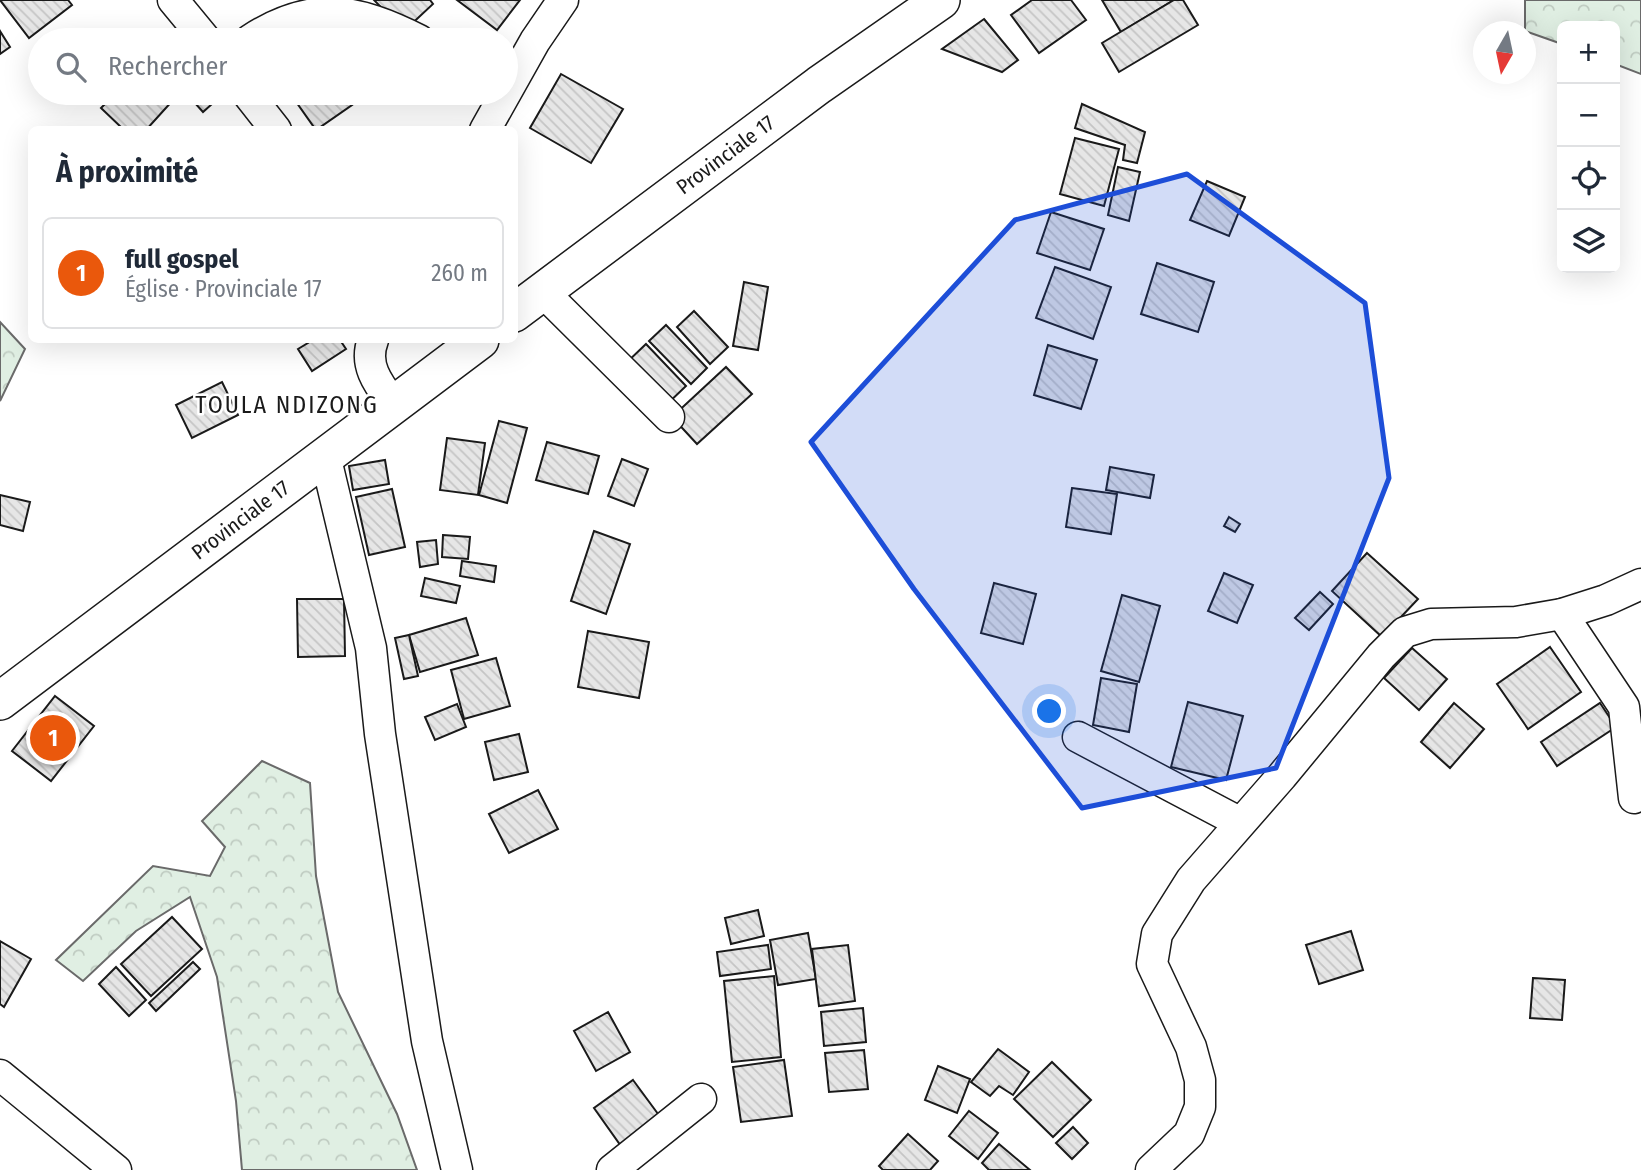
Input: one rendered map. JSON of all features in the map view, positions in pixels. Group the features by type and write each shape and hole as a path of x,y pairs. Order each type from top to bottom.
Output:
{"main road":[{"name":"Provinciale 17","path":"529,303 819,85 941,0"},
{"name":"Provinciale 17","path":"0,701 476,343"}],"street":[{"path":"173,0 196,28"},
{"path":"518,70 563,0"},
{"path":"265,28 272,22 305,11 340,8 371,16 395,28"},
{"path":"256,105 273,126"},
{"path":"487,126 498,105"},
{"path":"529,303 669,417"},
{"path":"372,343 369,362 375,379 393,404"},
{"path":"326,455 371,648 380,734 427,1041 457,1170"},
{"path":"1151,1170 1189,1134 1200,1107 1200,1080 1191,1047 1152,964 1157,934 1191,880 1282,776 1381,656 1405,632 1432,624 1516,622 1562,614 1606,600 1641,584"},
{"path":"1562,614 1624,707 1634,798"},
{"path":"1078,737 1240,822"},
{"path":"0,1075 116,1170"},
{"path":"612,1170 701,1099"}],"highlighted area":[{"path":"1187,174 1365,303 1389,478 1276,768 1082,808 914,589 811,442 1015,220"}],"green space":[{"path":"1525,0 1641,0 1641,74 1620,66 1620,21 1557,21 1557,42 1536,35 1536,21 1525,21"},
{"path":"0,322 25,349 0,401"},
{"path":"262,761 310,783 316,876 338,992 397,1114 417,1170 242,1170 236,1101 217,977 190,897 136,931 83,981 56,960 153,866 210,876 225,847 202,821"}],"building":[{"path":"0,0 68,0 72,5 42,28 28,28 28,37"},
{"path":"374,0 430,0 433,4 407,28 401,28"},
{"path":"457,0 520,0 499,28 494,28"},
{"path":"1032,0 1071,0 1086,20 1039,53 1011,15"},
{"path":"1102,0 1174,0 1121,32"},
{"path":"1174,0 1183,0 1198,25 1119,72 1102,43"},
{"path":"984,19 1018,60 1002,72 942,49"},
{"path":"0,31 10,47 0,54"},
{"path":"561,74 623,109 591,163 530,128"},
{"path":"1082,104 1145,132 1137,163 1123,160 1125,145 1075,128"},
{"path":"104,105 169,105 150,126 120,126 101,108"},
{"path":"197,105 211,105 203,112"},
{"path":"298,105 352,105 322,126 313,126"},
{"path":"1075,138 1119,149 1104,206 1060,194"},
{"path":"1118,167 1140,172 1129,221 1108,215"},
{"path":"1207,181 1245,197 1229,236 1190,220"},
{"path":"1051,212 1104,229 1090,270 1037,253"},
{"path":"1157,263 1214,282 1198,332 1141,314"},
{"path":"1055,267 1111,287 1093,339 1036,318"},
{"path":"744,282 768,287 758,350 733,346"},
{"path":"694,311 728,347 710,364 677,327"},
{"path":"666,325 707,368 691,384 649,341"},
{"path":"308,343 342,343 346,349 312,371 298,349"},
{"path":"646,344 686,386 664,407 624,365"},
{"path":"1048,345 1097,360 1081,409 1034,395"},
{"path":"726,367 752,394 697,444 672,417"},
{"path":"222,382 238,415 192,438 176,405"},
{"path":"499,421 527,428 507,503 479,495"},
{"path":"447,438 485,443 478,495 440,490"},
{"path":"547,442 599,456 588,494 536,480"},
{"path":"622,459 648,469 634,506 608,496"},
{"path":"385,460 389,484 353,490 349,466"},
{"path":"1110,467 1154,475 1150,498 1106,490"},
{"path":"1072,488 1117,494 1111,534 1066,527"},
{"path":"392,489 405,547 369,555 356,497"},
{"path":"0,495 30,502 23,531 0,525"},
{"path":"1229,517 1240,524 1235,532 1224,526"},
{"path":"594,531 630,544 606,614 571,601"},
{"path":"443,535 470,537 468,559 442,557"},
{"path":"436,540 438,564 420,567 417,542"},
{"path":"1367,553 1418,599 1382,637 1332,591"},
{"path":"462,561 496,566 494,582 460,576"},
{"path":"1224,573 1253,585 1237,623 1208,611"},
{"path":"425,578 460,586 456,603 421,596"},
{"path":"994,583 1036,594 1023,644 981,633"},
{"path":"1320,592 1333,604 1309,630 1295,618"},
{"path":"1122,595 1160,606 1139,682 1101,671"},
{"path":"297,599 344,599 345,656 298,657"},
{"path":"466,618 478,655 420,672 409,635"},
{"path":"588,631 649,642 639,698 578,687"},
{"path":"409,635 418,676 404,679 395,638"},
{"path":"1550,647 1581,692 1528,729 1497,684"},
{"path":"1412,648 1447,679 1419,710 1384,678"},
{"path":"496,658 510,706 464,719 451,670"},
{"path":"1101,678 1137,684 1129,732 1093,725"},
{"path":"55,696 94,726 51,781 12,751"},
{"path":"1188,702 1243,716 1226,780 1171,767"},
{"path":"1454,703 1484,729 1450,768 1421,742"},
{"path":"1600,703 1616,727 1557,766 1541,742"},
{"path":"457,704 466,727 435,740 425,717"},
{"path":"519,734 528,772 494,780 485,742"},
{"path":"538,790 558,829 509,853 489,814"},
{"path":"758,910 764,936 731,944 725,918"},
{"path":"172,917 202,949 151,996 121,964"},
{"path":"1351,931 1363,970 1319,984 1306,945"},
{"path":"808,933 816,979 778,985 770,940"},
{"path":"0,941 31,959 4,1007 0,1004"},
{"path":"768,945 771,969 720,976 717,952"},
{"path":"848,945 855,1001 819,1006 812,949"},
{"path":"193,962 200,969 156,1011 149,1003"},
{"path":"116,967 146,1000 129,1016 99,984"},
{"path":"774,976 781,1057 732,1062 724,981"},
{"path":"1533,978 1565,980 1562,1020 1530,1018"},
{"path":"863,1008 866,1042 824,1046 821,1012"},
{"path":"608,1012 630,1052 596,1071 574,1031"},
{"path":"998,1049 1029,1072 1013,1095 999,1086 990,1096 971,1082"},
{"path":"864,1050 868,1089 829,1092 825,1053"},
{"path":"784,1060 792,1116 741,1122 733,1067"},
{"path":"1052,1062 1091,1100 1053,1137 1014,1099"},
{"path":"938,1066 970,1079 957,1113 925,1100"},
{"path":"633,1080 661,1118 621,1146 594,1108"},
{"path":"969,1111 998,1133 978,1159 949,1136"},
{"path":"1073,1127 1088,1143 1072,1159 1056,1143"},
{"path":"908,1134 938,1161 930,1170 883,1170 879,1166"},
{"path":"999,1144 1030,1170 989,1170 982,1163"}],"place":[{"name":"full gospel","path":"53,738"}],"district":[{"name":"TOULA NDIZONG","path":"287,405"}]}
